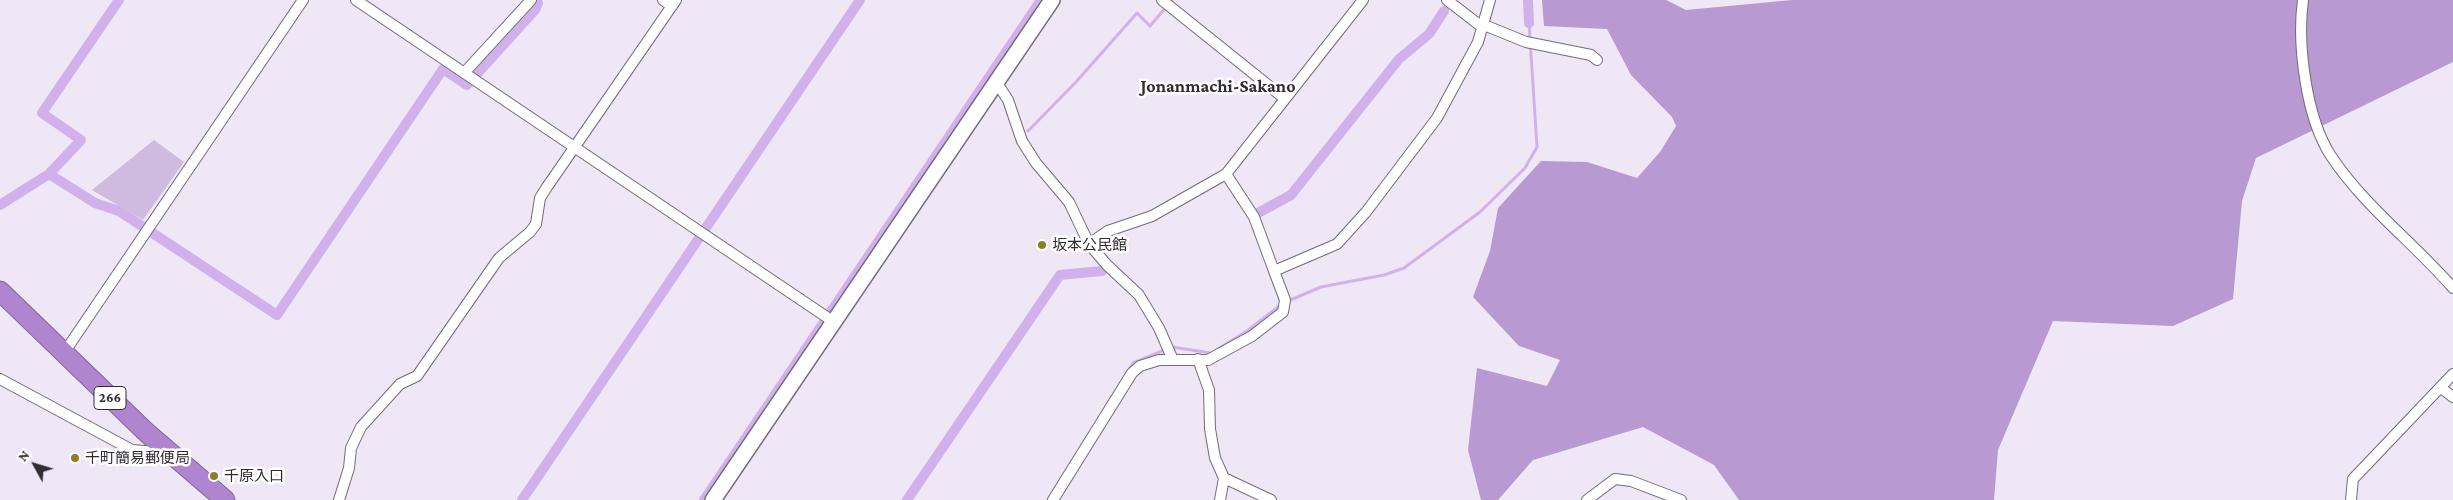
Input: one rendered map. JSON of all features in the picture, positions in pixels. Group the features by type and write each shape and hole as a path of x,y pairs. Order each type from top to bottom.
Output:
{"highway":[{"name":"266","path":"0,291 169,453 225,500"}],"street":[{"path":"64,353 303,0"},
{"path":"356,0 573,148 834,322"},
{"path":"464,73 531,0"},
{"path":"713,500 1052,0"},
{"path":"1162,0 1284,98"},
{"path":"1089,244 1108,230 1152,216 1226,174 1363,0"},
{"path":"1447,0 1483,26 1526,42 1591,55 1597,60"},
{"path":"1274,271 1337,244 1366,212 1437,118 1478,42 1490,0"},
{"path":"2303,0 2300,22 2302,58 2311,109 2330,154 2347,177 2453,288"},
{"path":"339,500 348,468 351,448 361,427 400,384 417,376 499,258 530,232 536,224 540,198 670,2"},
{"path":"997,83 1008,100 1022,141 1036,163 1069,202 1089,244 1107,265 1139,295 1159,328 1173,360"},
{"path":"1053,500 1132,373 1140,366 1158,360 1208,360 1244,340 1283,312 1285,300 1254,217 1226,174"},
{"path":"1198,359 1209,390 1210,429 1215,458 1224,478 1220,500"},
{"path":"2351,500 2353,479 2453,374"},
{"path":"0,379 132,450 169,453"},
{"path":"2441,388 2453,397"},
{"path":"1224,478 1272,500"},
{"path":"1587,500 1616,479 1631,481 1681,500"}],"shaded area":[{"path":"1542,0 1666,0 1686,10 1792,0 2453,0 2453,62 2256,158 2242,201 2233,299 2173,326 2053,321 1998,450 1994,500 1739,500 1714,465 1643,427 1533,460 1498,500 1481,500 1468,450 1477,368 1547,386 1560,360 1519,346 1473,297 1490,251 1498,208 1541,161 1587,162 1637,178 1660,152 1676,126 1672,117 1631,75 1607,29 1544,26"},
{"path":"154,140 184,162 143,220 92,190"}],"waterway":[{"path":"0,205 49,174 81,140 42,113 119,0"},
{"path":"522,500 860,0"},
{"path":"704,500 1041,0"},
{"path":"1028,131 1076,82 1137,13 1150,26 1172,0"},
{"path":"1528,0 1529,23"},
{"path":"49,174 95,203 119,211 277,315 443,69 467,85 535,10 538,3"},
{"path":"1258,213 1291,195 1399,59 1429,34 1444,11"},
{"path":"1288,301 1321,287 1384,275 1404,268 1480,212 1525,168 1537,147 1529,23"},
{"path":"907,500 1060,275 1102,271"},
{"path":"1216,350 1247,331 1282,304"},
{"path":"1128,371 1133,363 1172,347 1211,353"}],"place":[{"name":"坂本公民館","path":"1042,245"},
{"name":"千町簡易郵便局","path":"75,458"},
{"name":"千原入口","path":"214,476"}],"district":[{"name":"Jonanmachi-Sakano","path":"1218,86"}]}
